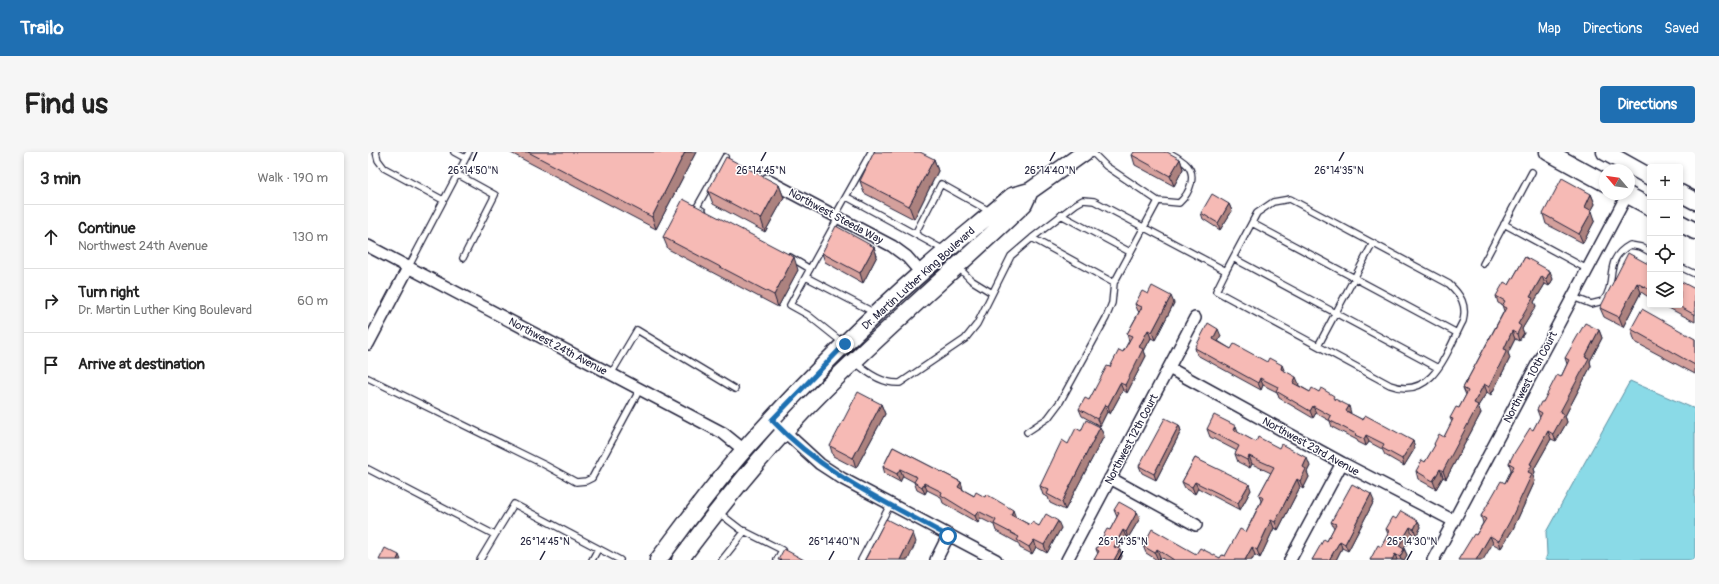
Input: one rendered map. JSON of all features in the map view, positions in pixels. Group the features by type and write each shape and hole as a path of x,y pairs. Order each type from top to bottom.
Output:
{"main road":[{"name":"Dr. Martin Luther King Boulevard","path":"658,560 703,500 744,450 845,344 876,314 946,251 1012,196 1030,191 1085,152"},
{"path":"1548,152 1599,180"},
{"path":"1605,152 1647,174"},
{"name":"Dr. Martin Luther King Boulevard","path":"680,560 716,511 784,433 884,332 958,266 1024,204 1030,191"},
{"path":"1635,194 1647,193"},
{"path":"1635,199 1647,205"},
{"path":"1683,225 1695,231"},
{"path":"695,539 698,521 734,475 744,450"}],"street":[{"name":"Northwest Steeda Way","path":"759,176 892,246 907,257 921,273"},
{"name":"Northwest 10th Court","path":"1433,560 1624,200"},
{"name":"Northwest 24th Avenue","path":"368,246 723,433 744,450"},
{"path":"368,344 408,268"},
{"name":"Northwest 12th Court","path":"1067,560 1195,318"},
{"name":"Northwest 23rd Avenue","path":"1169,368 1342,463 1454,521"},
{"path":"772,420 784,433 820,464 843,479 948,536 996,560"},
{"path":"1290,560 1342,463"},
{"path":"1110,478 1196,525"},
{"path":"936,560 948,536"}],"lane":[{"path":"376,152 378,160 384,168 443,200"},
{"path":"454,152 465,158"},
{"path":"408,268 469,152"},
{"path":"845,344 808,315 790,305 871,152"},
{"path":"1092,152 1106,166 1158,201 1179,203 1186,195 1192,181 1191,173 1185,163 1168,152"},
{"path":"710,215 697,207 728,159"},
{"path":"1483,264 1532,172"},
{"path":"457,174 495,195 463,258"},
{"path":"915,234 941,184 993,213"},
{"path":"847,197 946,251"},
{"path":"1290,199 1449,284 1459,294 1465,313 1457,333 1438,368 1422,385 1416,388 1403,389 1390,385 1216,291 1252,223 1262,208 1278,200 1290,199"},
{"path":"854,361 863,369 880,379 893,383 900,383 965,339 977,324 1011,256 1061,215 1082,200 1094,201 1226,271"},
{"path":"1027,432 1048,418 1060,402 1106,318 1112,302 1114,283 1158,201"},
{"path":"1061,215 1130,252"},
{"path":"1252,223 1457,333"},
{"path":"1504,224 1587,270"},
{"path":"1032,238 1114,283"},
{"path":"1318,346 1372,243"},
{"path":"1573,297 1588,303 1596,304 1603,301 1609,290 1612,269 1618,256 1630,245 1647,251"},
{"path":"784,254 810,269"},
{"path":"1233,258 1438,368"},
{"path":"958,266 971,280 992,293"},
{"path":"1683,268 1695,274"},
{"path":"806,277 876,314"},
{"path":"611,374 637,330 736,389"},
{"path":"368,378 545,465 576,482 586,481 592,478 640,389"},
{"path":"368,469 495,535"},
{"path":"480,560 514,504 620,560"},
{"path":"860,560 890,505"},
{"path":"716,511 745,531 789,553"},
{"path":"722,560 745,531"},
{"path":"592,560 598,549"},
{"path":"777,560 782,550"}],"water":[{"path":"1630,381 1695,409 1695,560 1545,560 1547,555 1546,532"}],"building":[{"path":"528,152 685,152 652,217"},
{"path":"874,152 920,152 934,159 909,206 860,181"},
{"path":"1134,152 1167,152 1180,159 1170,176 1132,155"},
{"path":"726,157 779,185 761,219 708,191"},
{"path":"1562,178 1591,194 1585,207 1592,211 1579,234 1543,214"},
{"path":"1212,194 1229,204 1218,223 1201,213"},
{"path":"683,199 794,257 774,295 663,237"},
{"path":"836,226 874,247 860,273 822,253"},
{"path":"1628,253 1647,263 1647,288 1637,283 1619,317 1600,308"},
{"path":"1525,257 1550,271 1546,279 1542,276 1530,297 1533,298 1518,324 1521,326 1517,334 1512,331 1504,349 1507,350 1489,387 1484,384 1474,403 1478,405 1443,471 1440,469 1433,481 1416,471 1422,460 1425,462 1435,445 1434,444 1439,434 1444,437 1453,419 1450,418 1456,407 1459,408 1468,391 1463,388 1506,308 1502,306 1505,301 1496,296 1504,282 1509,285"},
{"path":"1683,283 1695,289 1695,315 1682,308"},
{"path":"1152,286 1171,296 1152,332 1148,330 1139,347 1143,349 1125,385 1120,383 1108,406 1105,405 1097,419 1079,409 1085,398 1089,400 1107,366 1110,367 1119,350 1123,352 1132,336 1127,334 1142,307 1135,304 1142,291 1148,294"},
{"path":"1642,309 1695,339 1695,365 1631,329"},
{"path":"1208,323 1218,329 1213,339 1231,349 1234,344 1267,362 1269,358 1282,365 1281,369 1296,377 1293,383 1310,392 1312,388 1319,392 1321,388 1334,396 1333,398 1349,406 1346,411 1363,420 1365,415 1413,441 1402,459 1382,448 1384,444 1366,435 1364,439 1329,420 1331,416 1313,406 1310,411 1276,391 1278,387 1260,378 1258,383 1195,348"},
{"path":"1585,323 1599,330 1585,357 1589,358 1560,412 1564,414 1553,434 1548,431 1530,464 1532,465 1528,472 1532,474 1510,521 1499,541 1490,536 1476,560 1458,560 1474,534 1476,535 1486,519 1481,516 1501,481 1505,483 1514,466 1509,463 1513,455 1530,428 1533,430 1542,413 1537,410 1541,402 1543,402 1557,375 1561,377 1569,360 1565,358"},
{"path":"858,392 881,404 853,458 830,446"},
{"path":"1214,415 1236,426 1234,430 1256,442 1258,437 1279,448 1281,444 1307,458 1303,467 1306,469 1300,481 1297,479 1275,522 1271,520 1257,550 1252,547 1245,560 1174,560 1157,549 1155,553 1143,546 1152,529 1196,554 1200,548 1220,558 1222,555 1225,556 1240,529 1246,532 1263,498 1259,495 1274,467 1249,456 1247,460 1235,454 1239,446 1207,429"},
{"path":"1165,418 1179,425 1154,474 1139,466"},
{"path":"1086,420 1100,427 1062,502 1047,494 1049,490 1040,486 1062,440 1068,444 1076,428 1081,431"},
{"path":"893,447 961,482 958,487 974,496 976,492 985,497 986,494 1013,510 1011,515 1030,525 1032,522 1039,526 1046,514 1058,521 1044,545 1034,540 1029,547 1017,540 1019,537 994,524 996,520 978,511 975,516 941,495 942,492 924,483 922,487 914,482 917,477 900,469 897,474 883,467"},
{"path":"1195,458 1249,484 1238,503 1195,482 1192,487 1182,482"},
{"path":"1352,484 1371,494 1345,544 1340,541 1329,560 1312,560 1324,539 1327,541 1336,524 1331,522"},
{"path":"1119,502 1137,512 1126,532 1123,530 1114,547 1120,549 1114,560 1094,560 1099,551 1096,549 1107,529 1110,530 1119,513 1114,510"},
{"path":"1401,511 1418,521 1414,529 1410,527 1399,546 1404,549 1400,557 1395,554 1392,560 1370,560 1378,545 1381,547 1390,531 1386,529 1393,517 1396,519"},
{"path":"886,519 913,533 900,560 865,560"},
{"path":"385,548 399,555 397,560 379,560"},
{"path":"784,549 804,560 778,560"}],"route":[{"path":"845,344 772,420 784,433 820,464 843,479 948,536"}]}
